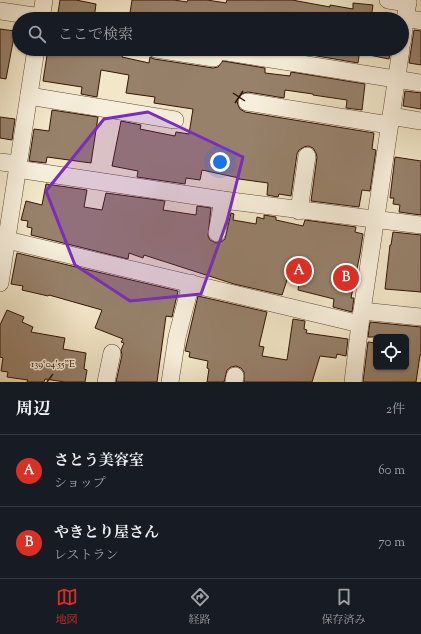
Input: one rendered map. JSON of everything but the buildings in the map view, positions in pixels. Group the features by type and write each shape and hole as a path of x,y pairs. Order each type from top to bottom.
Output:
{"street":[{"path":"42,12 44,0"},
{"path":"388,0 411,11"},
{"path":"0,10 12,12"},
{"path":"1,272 35,56"},
{"path":"232,56 421,83"},
{"path":"353,382 375,219 400,56"},
{"path":"29,96 175,120"},
{"path":"247,102 390,120 421,121"},
{"path":"299,210 308,156"},
{"path":"0,162 18,167 223,200 421,225"},
{"path":"217,233 223,200"},
{"path":"7,240 191,283 361,318 421,317"},
{"path":"170,382 177,337 191,283"},
{"path":"106,382 112,353"}],"highlighted area":[{"path":"148,112 243,157 227,221 201,294 130,301 75,265 46,191 104,119"}],"place":[{"name":"さとう美容室","path":"299,271"},
{"name":"やきとり屋さん","path":"346,278"}]}
